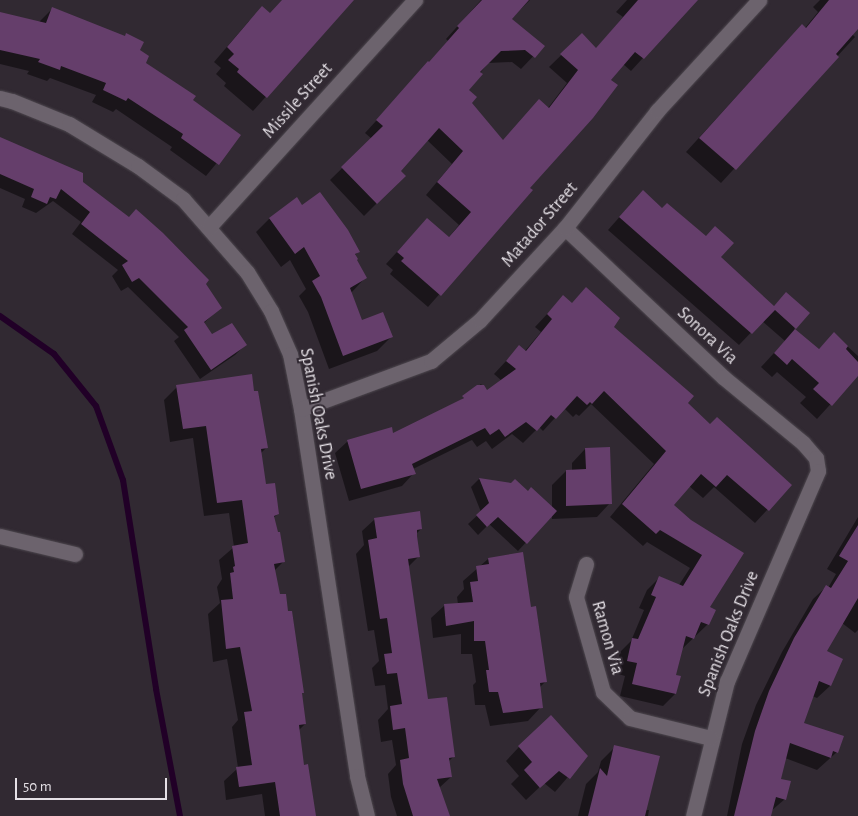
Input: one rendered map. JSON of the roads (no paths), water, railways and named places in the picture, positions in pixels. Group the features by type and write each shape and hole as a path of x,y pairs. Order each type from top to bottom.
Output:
{"street":[{"name":"Missile Street","path":"208,227 415,0"},
{"name":"Matador Street","path":"302,409 431,361 480,320 565,228 657,112 759,0"},
{"name":"Spanish Oaks Drive","path":"0,98 12,100 70,124 138,166 183,199 247,272 271,311 290,354 302,409 357,776 367,816"},
{"name":"Sonora Via","path":"565,228 723,377 803,443 816,458 818,472"},
{"name":"Spanish Oaks Drive","path":"693,816 711,738 727,681 818,472"},
{"path":"0,536 75,554"},
{"name":"Ramon Via","path":"586,564 576,597 603,692 630,718 711,738"}],"waterway":[{"path":"0,316 54,354 96,406 123,480 156,689 180,816"}]}
